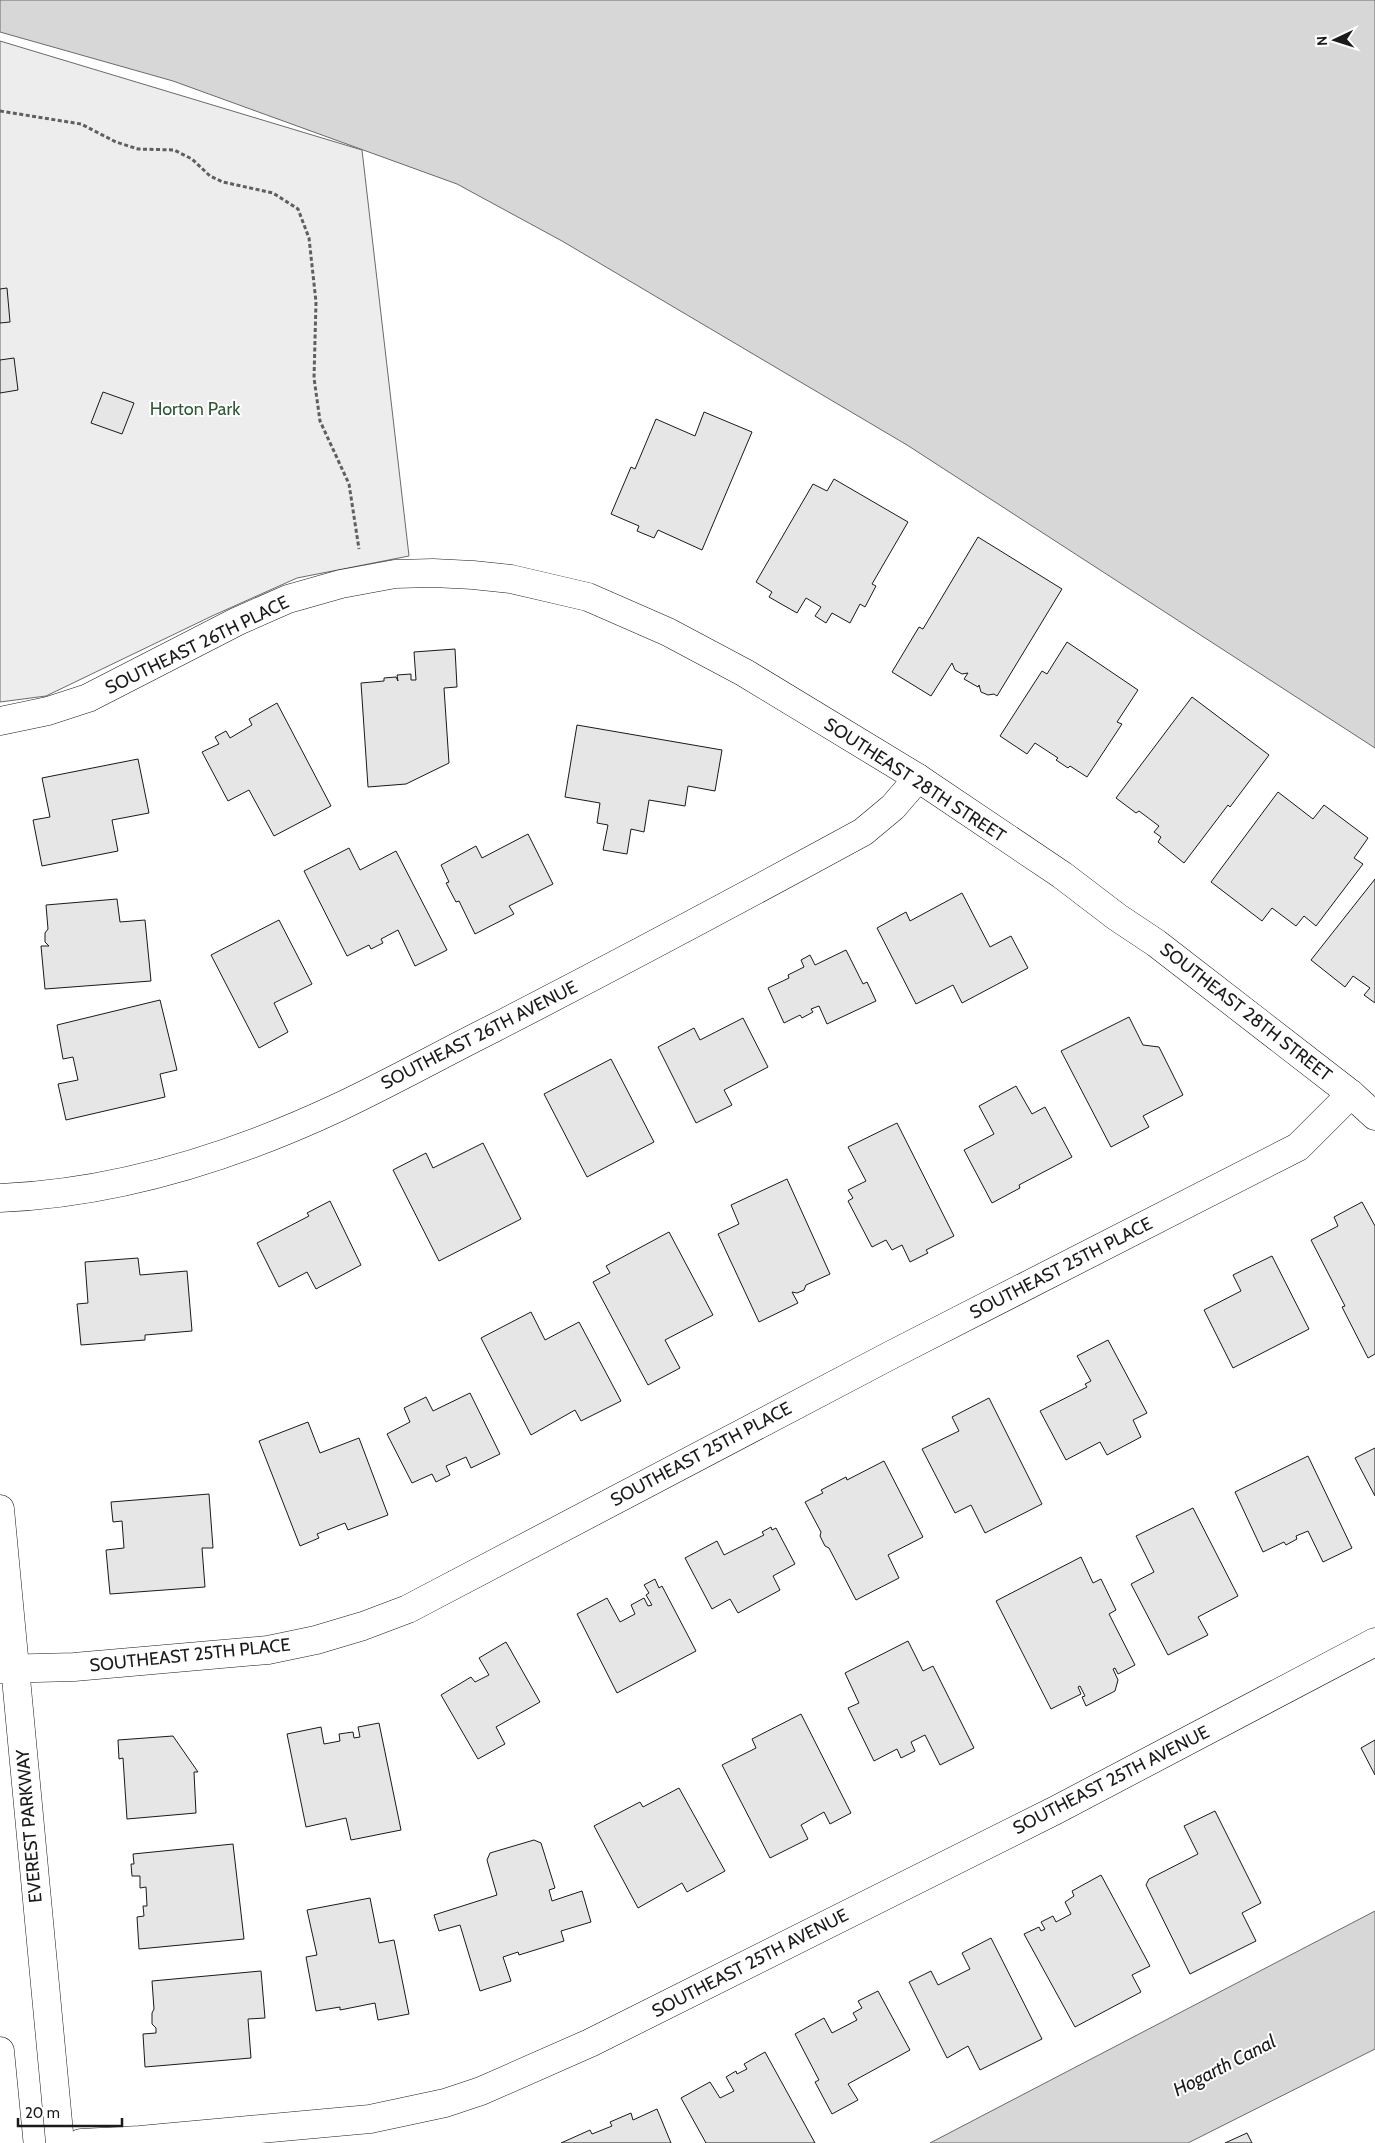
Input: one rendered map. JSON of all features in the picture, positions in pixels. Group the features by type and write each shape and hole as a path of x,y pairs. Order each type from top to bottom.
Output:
{"street":[{"name":"SOUTHEAST 28TH STREET","path":"395,574 434,573 511,579 588,597 668,632 745,672 918,778 1062,876 1156,943 1351,1094 1375,1116"},
{"name":"SOUTHEAST 26TH PLACE","path":"0,721 48,711 88,698 238,621 288,599 341,584 395,574"},
{"name":"SOUTHEAST 26TH AVENUE","path":"0,1198 24,1197 131,1181 236,1149 339,1107 643,951 863,832 892,808 918,778"},
{"name":"SOUTHEAST 25TH PLACE","path":"7,1669 74,1667 268,1650 316,1640 354,1629 408,1609 452,1588 585,1515 891,1355 1298,1147 1351,1094"},
{"name":"EVEREST PARKWAY","path":"0,1509 7,1669 60,2143"},
{"name":"SOUTHEAST 25TH AVENUE","path":"81,2143 140,2140 370,2119 445,2103 481,2091 590,2043 1038,1819 1375,1642"},
{"path":"0,2051 9,2143"}],"path":[{"path":"0,110 81,124 116,142 138,150 174,150 192,159 210,176 223,182 273,194 298,209 309,238 316,302 314,378 320,420 349,484 364,579"}],"shaded area":[{"name":"Horton Park","path":"0,41 362,150 409,556 297,578 212,616 46,696 0,702"}],"water":[{"path":"0,0 1375,0 1375,748 907,445 562,241 457,184 173,81 0,32"},
{"name":"Hogarth Canal","path":"1375,1911 1375,2049 1188,2143 930,2143"}],"building":[{"path":"7,288 10,322 0,323 0,289"},
{"path":"14,358 18,390 0,393 0,360"},
{"path":"103,392 134,403 122,434 91,423"},
{"path":"704,412 752,432 702,550 658,530 654,538 637,531 639,526 611,514 631,467 635,469 656,419 695,436"},
{"path":"834,479 908,522 872,584 876,586 865,607 860,604 850,623 832,613 826,623 815,616 821,607 806,598 797,613 769,597 772,592 756,582 813,484 827,491"},
{"path":"978,537 1062,589 997,696 981,692 979,685 978,687 964,679 968,673 962,674 955,670 952,663 931,696 892,672 919,627 923,629"},
{"path":"1067,642 1138,690 1117,722 1122,724 1087,777 1070,766 1068,768 1056,760 1058,758 1035,743 1027,754 1000,736 1042,671 1047,674"},
{"path":"455,649 457,687 444,688 449,763 406,784 368,787 361,683 384,681 384,678 396,677 398,681 397,675 411,674 411,680 416,680 414,652"},
{"path":"1192,697 1269,755 1230,807 1228,805 1184,863 1158,842 1161,837 1154,832 1159,826 1139,811 1136,813 1116,798"},
{"path":"277,703 331,806 274,836 249,790 228,801 202,752 219,744 215,737 226,731 230,738 252,725 249,719"},
{"path":"577,725 722,750 715,791 688,786 685,806 649,800 644,832 631,829 627,854 603,850 608,825 597,823 600,803 565,797"},
{"path":"138,759 149,813 112,820 118,851 42,866 33,820 50,817 42,778"},
{"path":"1278,792 1313,819 1324,805 1368,838 1354,858 1363,864 1316,926 1304,916 1296,926 1272,908 1262,921 1211,882"},
{"path":"528,834 553,884 509,906 514,914 475,934 459,901 456,902 446,883 449,882 441,865 476,846 482,858"},
{"path":"349,848 360,870 396,851 447,950 415,966 398,930 381,939 383,943 371,949 369,945 347,956 304,871"},
{"path":"1375,879 1375,1003 1364,995 1370,988 1353,976 1345,987 1311,960"},
{"path":"962,893 990,947 1011,936 1028,968 962,1003 953,985 916,1004 877,928 906,912 910,921"},
{"path":"117,899 120,922 145,920 151,981 45,989 41,946 49,946 45,942 45,933 48,929 46,905"},
{"path":"279,920 312,984 274,1003 288,1032 259,1048 211,955"},
{"path":"846,950 863,984 867,982 876,1001 827,1024 819,1006 811,1009 813,1012 802,1018 800,1015 784,1023 768,988 789,978 788,975 804,967 801,960 810,955 815,965"},
{"path":"160,1000 177,1070 160,1074 165,1097 66,1120 58,1084 78,1080 73,1057 63,1059 57,1025"},
{"path":"1129,1017 1143,1045 1159,1047 1183,1095 1143,1116 1149,1127 1111,1147 1061,1051"},
{"path":"743,1018 768,1067 724,1090 732,1105 696,1123 658,1047 694,1028 700,1040"},
{"path":"611,1059 654,1142 587,1177 544,1094"},
{"path":"1016,1086 1032,1114 1045,1107 1072,1157 1019,1185 1020,1188 992,1203 964,1150 994,1134 979,1106"},
{"path":"897,1123 954,1236 926,1250 928,1253 910,1262 902,1245 892,1250 886,1240 872,1247 848,1201 853,1198 848,1190 866,1181 848,1147"},
{"path":"483,1143 521,1219 439,1261 393,1170 426,1153 433,1168"},
{"path":"787,1179 830,1274 806,1285 804,1290 797,1293 792,1292 798,1303 759,1322 718,1234 739,1224 731,1205"},
{"path":"330,1201 361,1265 316,1289 307,1272 279,1287 257,1243 309,1216 307,1213"},
{"path":"1362,1202 1375,1226 1375,1354 1368,1358 1342,1307 1345,1306 1311,1240 1338,1226 1334,1217"},
{"path":"669,1232 713,1315 665,1340 680,1368 648,1385 593,1282 610,1273 606,1266"},
{"path":"1272,1256 1309,1329 1233,1368 1204,1310 1241,1291 1233,1275"},
{"path":"138,1258 140,1275 187,1271 192,1331 145,1335 145,1340 81,1345 77,1304 88,1303 85,1262"},
{"path":"531,1312 545,1340 579,1322 621,1401 581,1421 575,1410 531,1435 481,1338"},
{"path":"1108,1340 1147,1413 1133,1420 1141,1437 1107,1455 1100,1442 1066,1460 1040,1411 1087,1387 1085,1384 1091,1381 1077,1356"},
{"path":"470,1393 500,1454 471,1468 466,1457 446,1466 450,1475 436,1482 432,1474 412,1483 387,1434 410,1422 404,1408 426,1397 433,1411"},
{"path":"989,1398 1042,1504 985,1533 971,1505 955,1513 922,1449 959,1431 952,1417"},
{"path":"308,1422 320,1453 359,1438 388,1515 348,1530 345,1523 317,1534 319,1538 300,1546 259,1441"},
{"path":"1375,1448 1375,1496 1355,1458"},
{"path":"1308,1456 1352,1548 1323,1562 1308,1531 1296,1536 1297,1539 1286,1545 1284,1542 1263,1552 1235,1492"},
{"path":"884,1461 923,1537 888,1555 899,1578 856,1600 829,1548 825,1546 820,1536 821,1532 805,1502 823,1493 821,1490 846,1477 847,1480"},
{"path":"209,1494 213,1548 202,1548 205,1587 110,1594 106,1550 124,1548 122,1521 113,1522 111,1502"},
{"path":"1193,1508 1238,1596 1198,1617 1208,1635 1168,1655 1131,1584 1154,1572 1136,1536"},
{"path":"771,1527 772,1530 776,1528 795,1564 773,1576 780,1590 738,1613 730,1599 712,1609 685,1558 717,1541 724,1555 764,1535 762,1532"},
{"path":"1081,1557 1093,1583 1101,1579 1116,1610 1109,1614 1135,1665 1118,1674 1115,1668 1113,1669 1118,1680 1115,1691 1086,1706 1082,1697 1085,1696 1080,1686 1078,1687 1081,1694 1051,1709 996,1601"},
{"path":"655,1579 659,1588 662,1586 696,1651 617,1693 577,1614 607,1598 620,1622 635,1614 631,1605 644,1598 648,1606 652,1605 646,1595 649,1593 644,1585"},
{"path":"908,1641 923,1671 933,1666 974,1748 940,1765 925,1735 911,1742 915,1751 901,1758 897,1749 874,1761 848,1708 859,1703 845,1673"},
{"path":"506,1642 540,1702 496,1727 505,1744 478,1759 441,1695 471,1677 475,1682 489,1675 479,1658"},
{"path":"801,1714 851,1813 830,1824 824,1812 801,1825 808,1839 770,1858 722,1765 756,1748 752,1739"},
{"path":"379,1723 401,1830 351,1840 346,1818 306,1827 287,1734 321,1727 324,1744 340,1741 339,1734 353,1732 354,1738 360,1737 358,1727"},
{"path":"173,1736 198,1772 194,1772 196,1813 127,1819 123,1758 119,1759 118,1740"},
{"path":"1375,1740 1375,1775 1361,1748"},
{"path":"679,1788 725,1871 687,1892 682,1883 638,1908 594,1826 640,1802 643,1807"},
{"path":"1215,1811 1261,1903 1242,1913 1256,1941 1190,1974 1146,1885 1149,1879 1198,1854 1184,1826"},
{"path":"534,1840 541,1843 555,1888 549,1890 552,1901 582,1891 591,1922 561,1931 564,1941 519,1955 518,1952 503,1957 511,1981 480,1991 460,1925 439,1931 434,1915 497,1895 487,1860 490,1853"},
{"path":"233,1844 244,1939 139,1949 137,1917 144,1916 143,1906 147,1906 146,1887 140,1888 140,1876 132,1876 131,1864 134,1864 133,1854"},
{"path":"1101,1875 1150,1966 1132,1975 1141,1992 1075,2027 1024,1934 1039,1927 1041,1931 1045,1929 1041,1922 1053,1916 1056,1922 1071,1914 1065,1902 1074,1896 1072,1891"},
{"path":"370,1898 379,1943 394,1940 409,2014 378,2020 375,2003 340,2010 340,2007 316,2011 306,1957 317,1955 307,1910"},
{"path":"991,1938 1042,2039 980,2070 968,2046 947,2058 909,1982 931,1971 938,1985 970,1969 962,1953"},
{"path":"261,1971 265,2018 248,2019 251,2058 145,2067 143,2034 156,2033 156,2028 152,2024 154,2009 152,1981"},
{"path":"878,1991 910,2050 848,2084 858,2100 832,2114 815,2082 819,2080 795,2034 824,2018 832,2033 857,2020 853,2013 862,2008 858,2001"},
{"path":"765,2052 815,2143 706,2143 681,2098 710,2082 720,2098 734,2091 726,2077 736,2071 737,2074 747,2069 744,2064"},
{"path":"657,2109 671,2143 561,2143 590,2130 592,2134 612,2126 610,2122 631,2113 633,2120"},
{"path":"1247,2133 1252,2143 1225,2143"}]}
